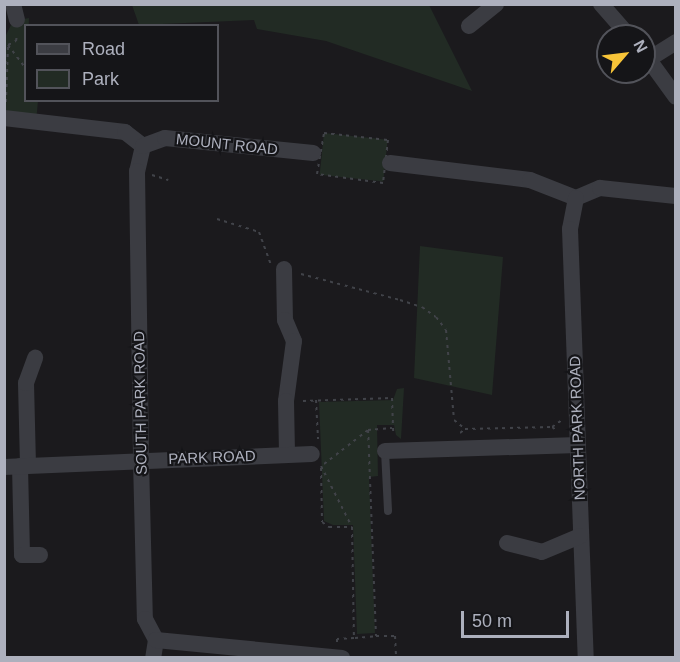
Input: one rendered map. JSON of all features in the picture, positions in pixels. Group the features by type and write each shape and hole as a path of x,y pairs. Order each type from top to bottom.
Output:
{"street":[{"path":"470,26 496,4"},
{"path":"601,4 618,24"},
{"path":"656,51 675,42"},
{"path":"656,70 675,97"},
{"path":"5,118 125,132 143,146"},
{"name":"MOUNT ROAD","path":"143,146 165,138 313,153"},
{"name":"SOUTH PARK ROAD","path":"143,146 137,171 145,620 156,640"},
{"path":"390,163 530,180 576,198 600,188 675,196"},
{"name":"NORTH PARK ROAD","path":"576,198 570,230 586,657"},
{"path":"284,269 285,320 294,341 286,401 287,454"},
{"path":"35,358 26,383 18,466 22,555 40,555"},
{"path":"385,451 578,445"},
{"name":"PARK ROAD","path":"18,466 287,454 318,455"},
{"path":"507,543 542,552 580,536"},
{"path":"153,657 156,640 340,656"}],"lane":[{"path":"385,451 388,512"}],"path":[{"path":"8,45 16,40 13,10"},
{"path":"8,45 24,66"},
{"path":"5,118 8,45"},
{"path":"324,132 388,140 383,183 317,174 324,132"},
{"path":"217,219 259,232 267,259 272,266 400,300 422,307 436,317 446,330 454,420 465,429"},
{"path":"286,401 392,398 392,428 399,441"},
{"path":"316,400 322,522 329,527 352,527"},
{"path":"318,455 368,430 392,428"},
{"path":"368,430 376,636"},
{"path":"318,455 352,527 354,638"},
{"path":"340,656 338,639 395,636 396,657"}],"green space":[{"path":"132,5 429,5 472,91 326,41 257,29 254,20 139,24"},
{"path":"29,18 29,24 24,24 24,102 38,102 36,122 5,118 4,39 13,21"},
{"path":"324,133 388,140 383,181 320,175"},
{"path":"420,246 503,257 492,395 414,378"},
{"path":"404,388 401,439 396,435 394,425 377,425 378,476 369,477 375,633 357,634 353,525 333,525 324,521 319,402 393,400 397,389"}]}
